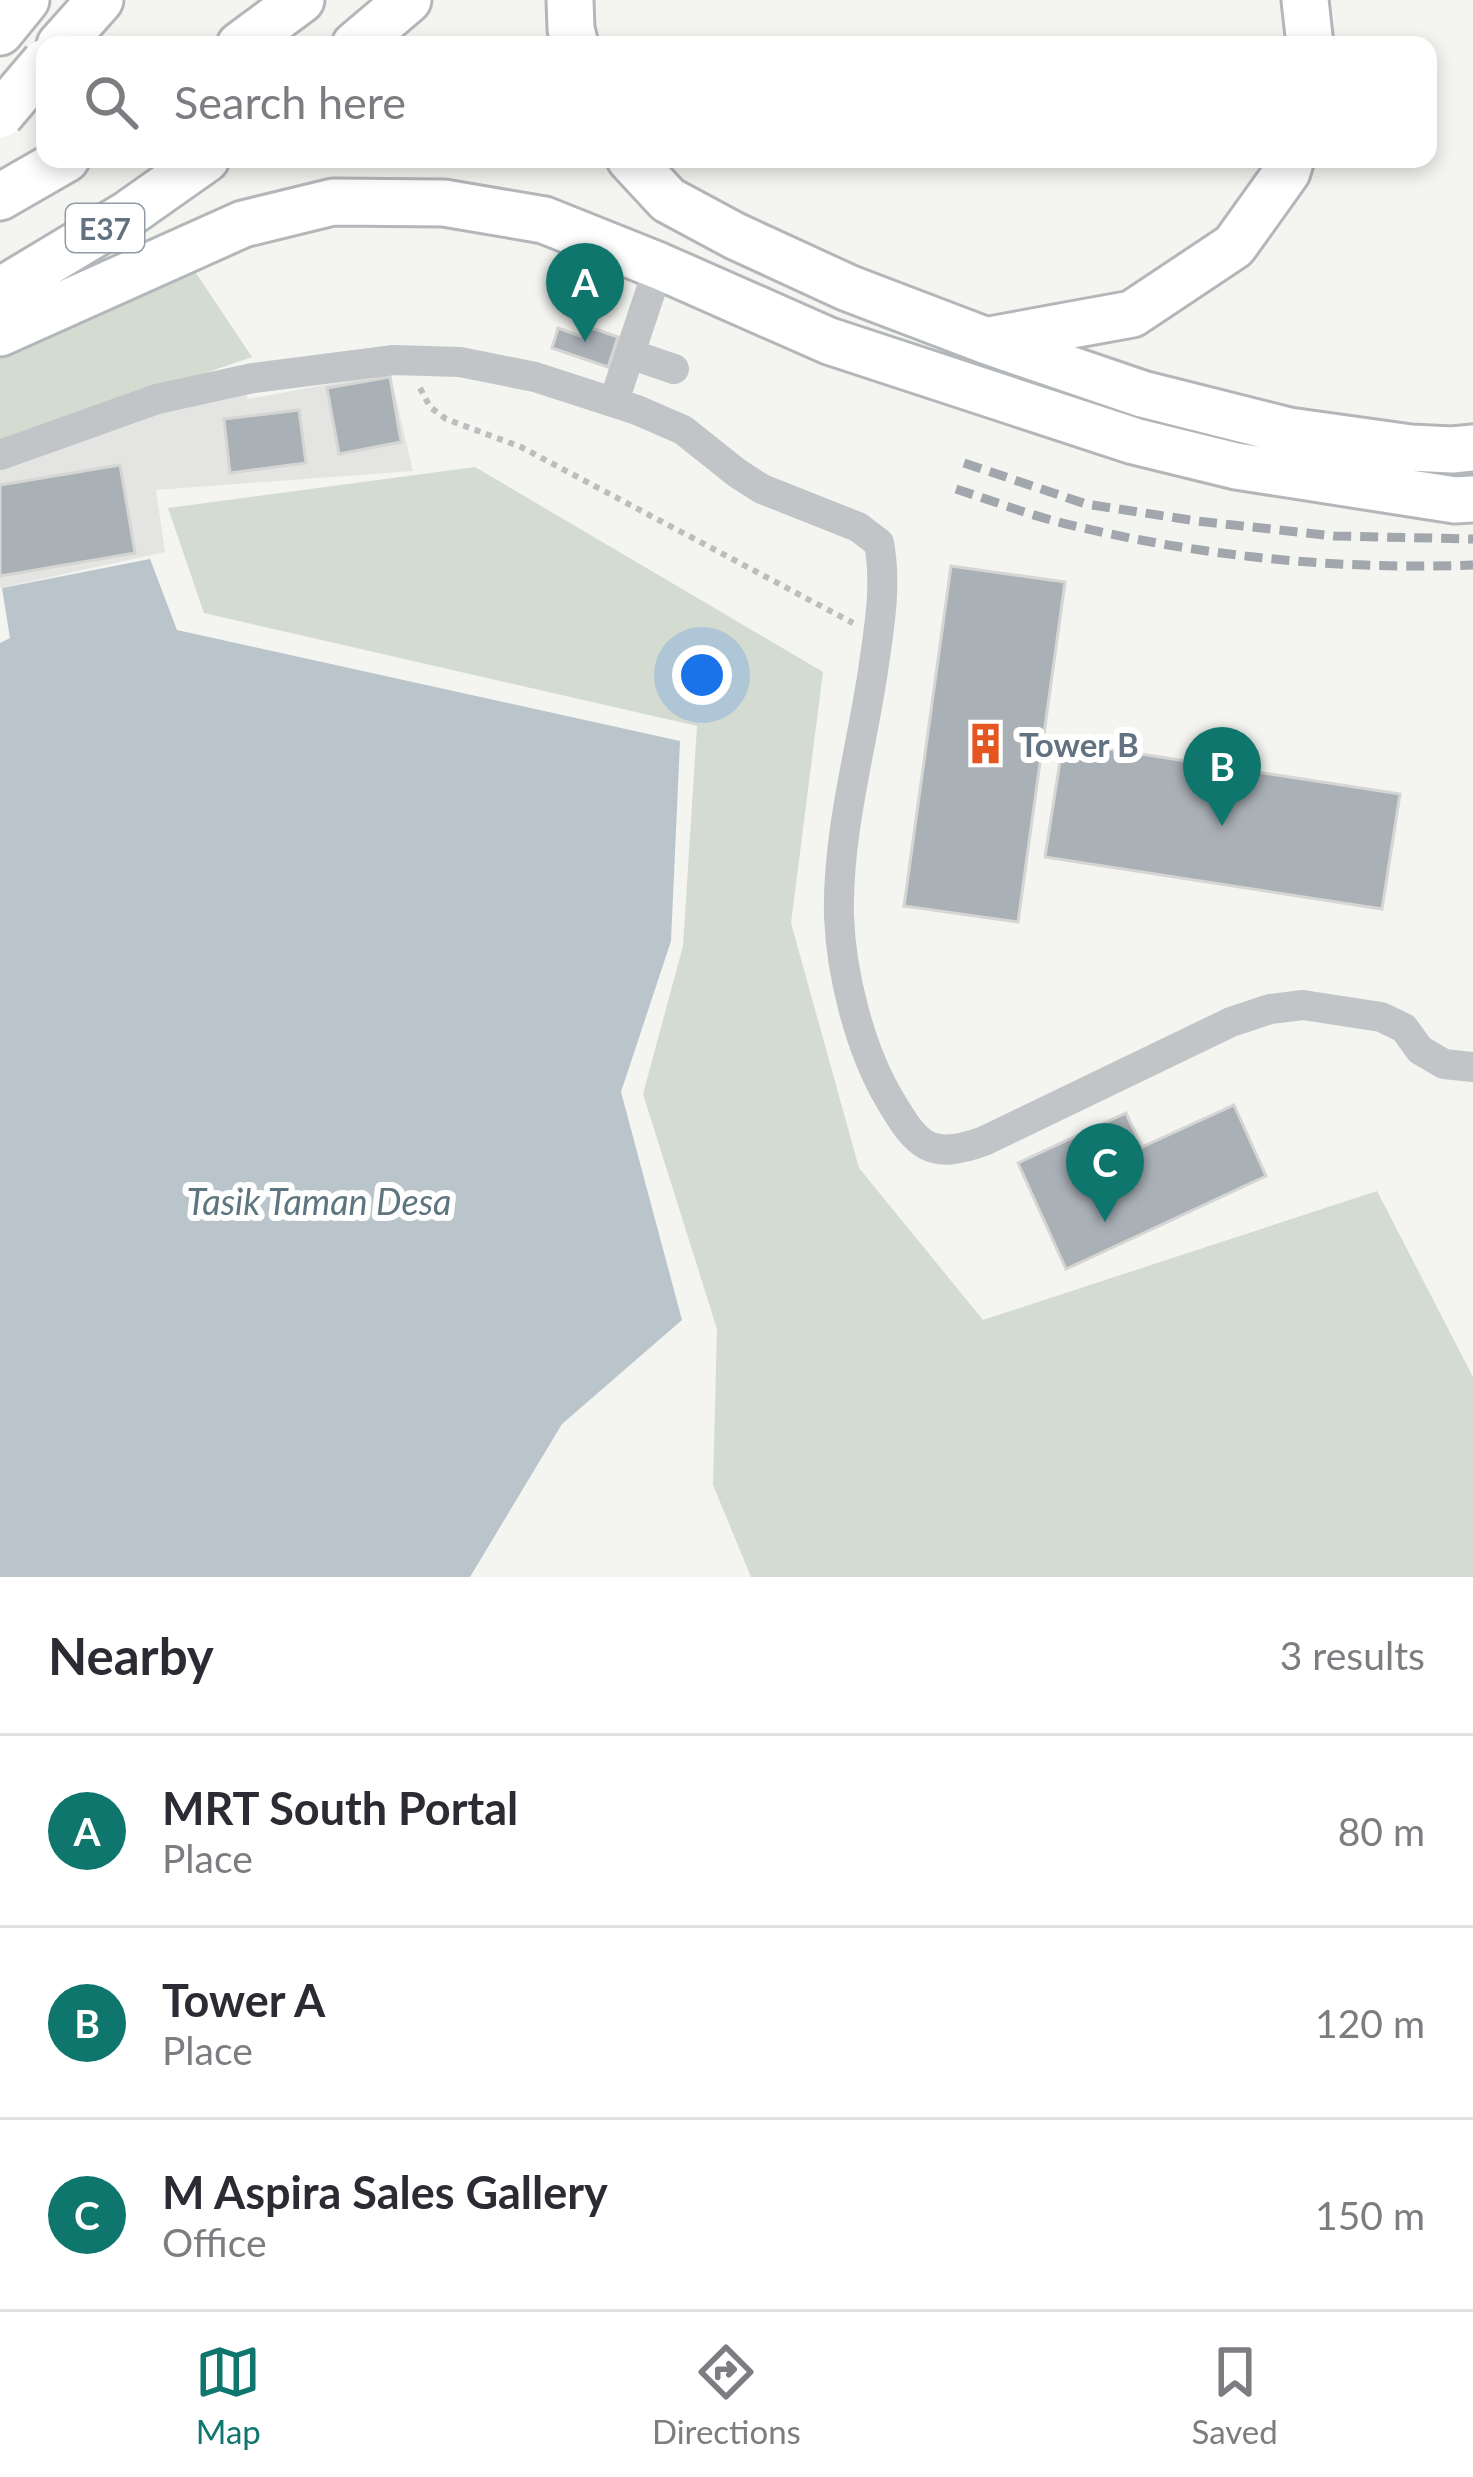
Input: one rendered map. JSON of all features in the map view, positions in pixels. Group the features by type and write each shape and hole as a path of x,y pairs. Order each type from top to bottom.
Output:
{"highway":[{"path":"0,32 26,0"},
{"path":"68,36 100,0"},
{"path":"252,36 301,0"},
{"path":"366,36 408,0"},
{"path":"570,0 573,36"},
{"path":"1305,0 1309,36"},
{"path":"0,115 36,73"},
{"name":"E37","path":"0,197 50,168"},
{"name":"E37","path":"0,291 128,214 193,168"},
{"path":"638,168 668,200 848,288 1142,394 1289,431 1411,448 1473,448"},
{"path":"987,340 1132,314 1234,246 1288,168"},
{"path":"0,333 243,224 333,202 444,203 544,220 829,341 1134,441 1276,473 1473,499"}],"lane":[{"path":"619,386 659,266"},
{"path":"630,354 674,369"},
{"path":"0,455 157,400 253,378 394,360 460,362 535,377 637,410 683,430 762,489 858,527 880,543 885,574 844,842 839,917 860,1031 885,1092 910,1135 932,1148 958,1151 1231,1022 1270,1009 1303,1005 1382,1018 1404,1028 1420,1050 1444,1064 1473,1067"}],"path":[{"path":"394,360 417,382 430,407 446,418 521,447 878,636"}],"shaded area":[{"path":"192,267 252,357 0,443 0,357"},
{"path":"238,367 248,399 390,373 413,471 156,490 165,552 0,588 0,448"},
{"path":"475,467 823,672 791,923 859,1168 983,1320 1377,1191 1473,1377 1473,1577 751,1577 713,1485 717,1329 643,1094 683,946 697,726 204,613 168,508"}],"water":[{"name":"Tasik Taman Desa","path":"150,559 177,630 680,741 671,941 621,1092 682,1320 562,1424 470,1577 0,1577 0,643 10,638 2,588"}],"building":[{"path":"583,325 618,337 608,367 552,348 558,328 580,336"},
{"path":"390,377 401,442 339,454 327,388"},
{"path":"299,410 306,463 230,473 224,419"},
{"path":"120,465 135,553 0,576 0,485"},
{"name":"Tower B","path":"951,566 1065,582 1018,922 904,906"},
{"path":"1063,742 1400,794 1382,909 1045,857"},
{"path":"1234,1105 1266,1176 1066,1269 1018,1163 1126,1113 1142,1147"}],"railway":[{"path":"964,463 1086,504 1197,521 1334,536 1473,539"},
{"path":"956,489 1063,523 1225,554 1325,563 1473,565"}],"place":[{"name":"MRT South Portal","path":"585,342"},
{"name":"Tower B","path":"985,744"},
{"name":"Tower A","path":"1222,826"},
{"name":"M Aspira Sales Gallery","path":"1105,1222"}]}
